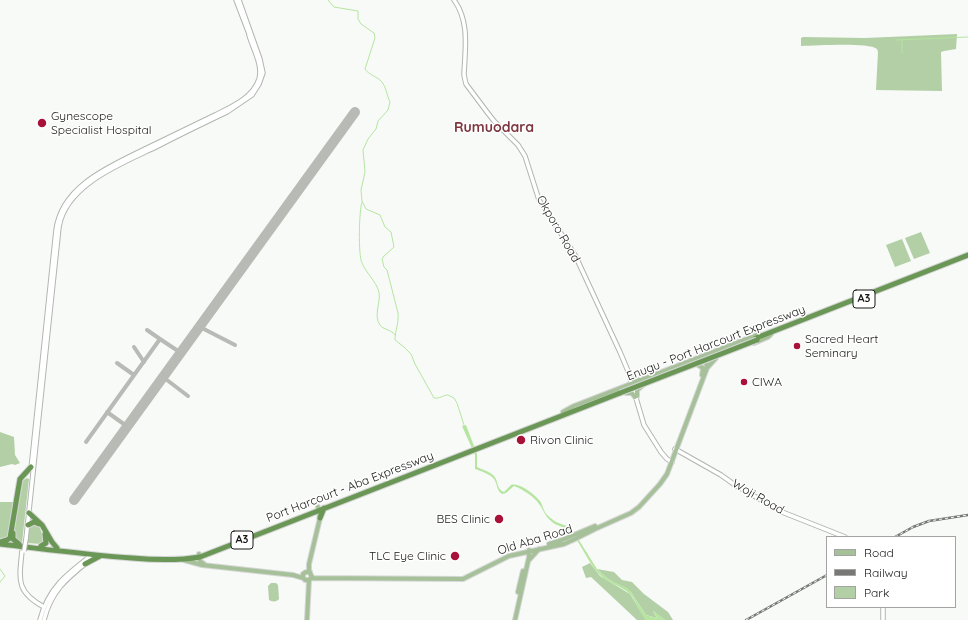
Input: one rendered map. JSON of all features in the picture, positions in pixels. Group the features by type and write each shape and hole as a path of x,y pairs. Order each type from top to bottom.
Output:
{"highway":[{"name":"Enugu - Port Harcourt Expressway","path":"757,339 778,329 968,256"},
{"name":"Enugu - Port Harcourt Expressway","path":"471,449 836,310 968,256"},
{"name":"Port Harcourt - Aba Expressway","path":"0,543 163,558 200,556 471,449"},
{"path":"0,543 10,538 20,479 31,468"},
{"path":"19,544 12,539 12,534 22,480 25,477 30,477"},
{"path":"310,513 318,518 319,509"},
{"name":"Port Harcourt - Aba Expressway","path":"0,543 101,556 163,561 184,560 200,556 319,509"},
{"path":"29,513 42,525 57,548"},
{"path":"28,525 37,522 43,528 47,541 45,545 41,546"},
{"path":"81,554 84,558 83,563 101,556"}],"main road":[{"path":"24,539 28,525 58,235 62,215 66,207 78,193 98,176 227,112 252,95 262,76 262,68 238,0"},
{"name":"Okporo Road","path":"455,0 463,14 466,24 467,81 491,115 521,146 528,159 539,200 578,263 620,352 634,390 644,425 661,452 671,461"},
{"path":"46,606 32,597 24,587 22,576 30,477 58,219 62,209 77,190 98,173 224,110 247,96 257,82 260,71 250,34"},
{"name":"Okporo Road","path":"532,174 541,199 577,256 622,352 631,376 632,384"},
{"path":"562,414 574,406 765,332 778,329"},
{"path":"562,414 575,412 634,390 768,337 771,334"},
{"path":"700,357 706,362"},
{"path":"707,368 716,358"},
{"name":"Old Aba Road","path":"184,560 202,565 298,576 460,579 468,577 506,557 580,535 636,507 662,480 676,450 707,368 706,362"},
{"path":"684,363 684,368 690,368"},
{"name":"Old Aba Road","path":"676,450 703,371 702,367 698,365"},
{"path":"631,376 635,381 643,379"},
{"path":"626,393 630,393 636,397 637,391 642,386"},
{"name":"Woji Road","path":"676,450 782,512 842,536"},
{"path":"306,620 307,576 319,509"},
{"name":"Old Aba Road","path":"527,551 564,544 574,537"},
{"path":"527,559 540,548"},
{"path":"527,551 527,559"},
{"path":"513,620 527,559 527,551"},
{"path":"40,620 46,606 56,591 65,580 93,555"},
{"name":"Old Aba Road","path":"200,556 200,561 203,564 307,576"},
{"path":"44,620 46,606"},
{"path":"883,608 883,620"}],"green space":[{"path":"957,34 956,49 941,52 942,91 876,90 878,52 877,49 871,47 853,45 801,46 801,38 803,37 865,38"},
{"path":"921,232 930,253 914,259 905,238"},
{"path":"902,239 911,261 895,267 886,245"},
{"path":"0,432 14,437 15,455 20,463 0,467"},
{"path":"27,478 29,479 22,543 13,538 22,481"},
{"path":"0,502 14,502 8,535 4,539 0,539"},
{"path":"32,524 39,526 45,541 41,544 26,543 28,528"},
{"path":"590,563 600,576 630,594 646,620 637,620 591,577 586,578 582,567"},
{"path":"597,569 614,572 622,580 632,582 644,594 668,612 673,620 665,620 653,611 657,618 646,615 631,592 608,579"},
{"path":"271,583 276,583 278,585 279,599 276,601 269,600 268,586"}],"shaded area":[{"path":"466,425 477,454 477,467 496,478 501,491 504,492 511,485 518,485 534,495 540,501 546,514 556,522 572,529 597,569 608,579 627,588 646,615 657,618 653,610 665,620 646,620 630,594 599,574 572,533 551,521 547,517 537,501 531,496 514,486 506,493 502,494 492,477 475,469 475,455 462,426"}],"waterway":[{"path":"328,0 334,7 358,11 358,19 361,24 374,33 375,38 365,69 368,73 383,83 390,102 388,110 378,121 376,129 368,139 363,150 365,172 361,190 362,201 366,209 380,215 385,227 391,232 394,247 382,259 384,267 387,270 398,313 395,340 411,354 434,398 448,395 454,398 464,425"},
{"path":"896,40 968,37"},
{"path":"902,40 902,53"},
{"path":"362,202 359,232 361,259 379,292 377,313 378,321 381,327 395,335"},
{"path":"0,569 5,576 0,582"}],"taxiway":[{"path":"200,327 235,345"},
{"path":"147,330 160,339"},
{"path":"86,442 160,339 181,353"},
{"path":"134,347 144,362"},
{"path":"117,363 134,375"},
{"path":"163,377 188,396"},
{"path":"107,412 128,427"}],"runway":[{"path":"74,500 355,112"}],"railway":[{"path":"897,536 913,527 929,521 968,515"},
{"path":"746,620 826,576"}],"place":[{"name":"Gynescope Specialist Hospital","path":"42,123"},
{"name":"Sacred Heart Seminary","path":"797,346"},
{"name":"CIWA","path":"744,382"},
{"name":"Rivon Clinic","path":"521,440"},
{"name":"BES Clinic","path":"499,519"},
{"name":"TLC Eye Clinic","path":"455,556"}],"district":[{"name":"Rumuodara","path":"494,128"}]}
